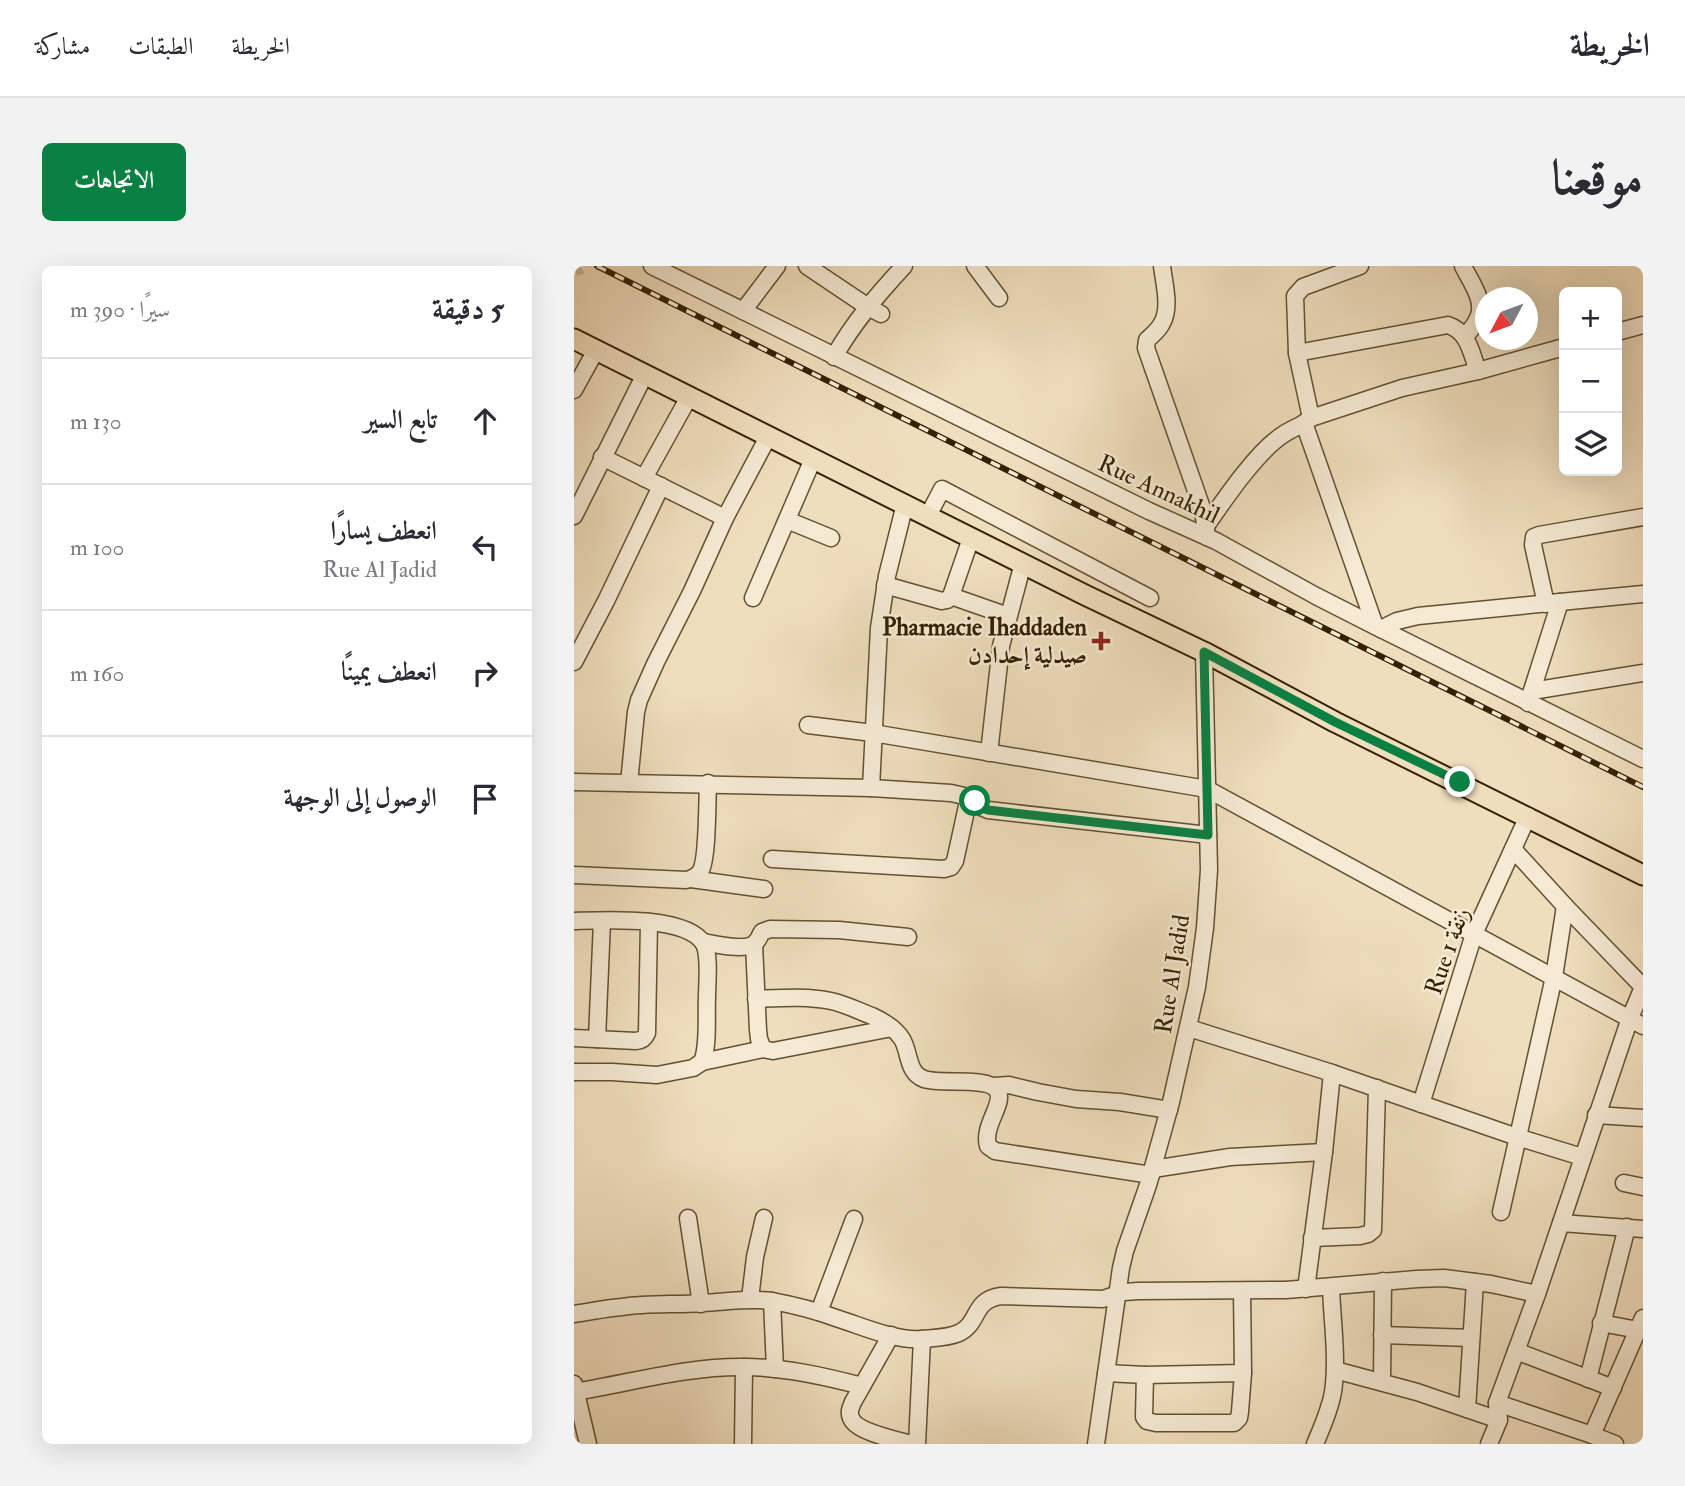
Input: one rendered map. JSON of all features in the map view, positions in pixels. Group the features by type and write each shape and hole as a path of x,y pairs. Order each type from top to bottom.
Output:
{"main road":[{"path":"574,339 1204,652 1335,722 1643,875"}],"street":[{"name":"Rue Annakhil","path":"652,266 1149,511 1206,531 1378,628 1530,697 1643,759"},
{"path":"743,311 777,266"},
{"path":"807,266 875,310"},
{"path":"834,357 844,339 875,310 904,266"},
{"path":"975,266 999,298"},
{"path":"1162,266 1165,317 1147,340 1146,348 1191,473 1203,511 1206,531"},
{"path":"1360,266 1307,286 1297,293 1294,300 1297,353 1307,421 1378,628 1418,615 1643,594"},
{"path":"1463,266 1478,296 1481,309 1478,319 1465,336"},
{"path":"1297,353 1448,325 1455,327 1465,336 1478,371"},
{"path":"1622,331 1643,325"},
{"path":"1206,531 1249,468 1268,447 1286,432 1307,421 1402,387 1478,371 1559,348"},
{"path":"574,390 596,350"},
{"path":"574,516 645,374"},
{"path":"645,478 689,397"},
{"path":"629,783 639,700 725,518 768,436"},
{"path":"603,457 725,518"},
{"path":"753,598 813,458"},
{"path":"574,662 661,486"},
{"path":"928,516 942,489 1150,598"},
{"path":"871,788 879,628 885,585 905,504"},
{"path":"1643,517 1534,537 1553,603 1530,697 1643,673"},
{"path":"787,520 831,538"},
{"path":"885,585 942,601 947,600 951,596 971,538"},
{"path":"989,752 998,664 1023,564"},
{"path":"951,596 1008,616"},
{"name":"Rue Al Jadid","path":"1096,1444 1121,1268 1169,1110 1197,987 1209,870 1204,652"},
{"path":"808,724 1207,789 1636,1022"},
{"path":"574,782 708,783 951,793 969,797 988,810 1208,835"},
{"path":"691,879 702,869 708,783"},
{"path":"772,859 944,869 951,867 955,861 969,797"},
{"name":"Rue 1 زنقة","path":"1421,1104 1474,934 1528,816"},
{"path":"1489,1444 1499,1420 1497,1403 1537,1294 1596,1115 1636,1022 1643,987 1513,849"},
{"path":"574,875 691,879 765,890"},
{"path":"1501,1212 1554,977 1565,906"},
{"path":"574,921 649,922 681,928 703,942 707,957 707,983 705,1048 702,1062"},
{"path":"597,1039 602,921"},
{"path":"574,1038 636,1041 645,1037 649,922"},
{"path":"763,1049 758,1030 754,944 762,932 770,929 839,930 908,937"},
{"path":"703,942 743,947 754,944"},
{"path":"756,999 791,997 833,1001 880,1020 892,1028 903,1041 912,1069 920,1077 946,1082 1009,1085 1076,1099 1120,1102 1169,1110"},
{"path":"574,1072 657,1075 763,1049 773,1051 892,1028"},
{"path":"1189,1028 1583,1157"},
{"path":"1306,1289 1332,1073"},
{"path":"994,1086 999,1094 999,1102 986,1136 988,1146 995,1151 1152,1172 1242,1156 1324,1152"},
{"path":"1312,1238 1360,1236 1373,1230 1377,1088"},
{"path":"1596,1115 1643,1118"},
{"path":"1624,1183 1643,1187"},
{"path":"688,1218 701,1304"},
{"path":"750,1299 755,1257 764,1218"},
{"path":"819,1312 854,1219"},
{"path":"1560,1223 1635,1228 1601,1323 1588,1379"},
{"path":"574,1314 623,1306 701,1304 750,1299 772,1301 819,1312 891,1335 922,1339 959,1333 972,1322 979,1306 994,1297 1103,1299 1124,1292 1138,1291 1306,1289 1444,1278 1537,1294"},
{"path":"1382,1381 1383,1281"},
{"path":"1467,1409 1475,1282"},
{"path":"1315,1444 1331,1403 1335,1370 1331,1287"},
{"path":"1145,1375 1144,1417 1147,1421 1234,1423 1239,1418 1243,1373 1242,1291"},
{"path":"772,1301 775,1369"},
{"path":"1592,1435 1641,1324 1601,1323"},
{"path":"891,1335 850,1411 851,1420 863,1429 911,1444"},
{"path":"1382,1335 1471,1338"},
{"path":"917,1444 922,1339"},
{"path":"1516,1351 1613,1388"},
{"path":"741,1444 744,1367"},
{"path":"588,1444 575,1389 596,1389 706,1369 744,1367 775,1369 840,1380 862,1387"},
{"path":"1335,1370 1382,1381 1499,1420"},
{"path":"1106,1373 1243,1373"},
{"path":"1497,1403 1615,1444"}],"tunnel":[{"path":"574,269 581,266"}],"railway":[{"path":"597,266 1643,787"}],"place":[{"name":"Pharmacie Ihaddaden صيدلية إحدادن","path":"1101,641"}],"route":[{"path":"975,801 988,810 1208,835 1204,652 1335,722 1460,782"}]}
